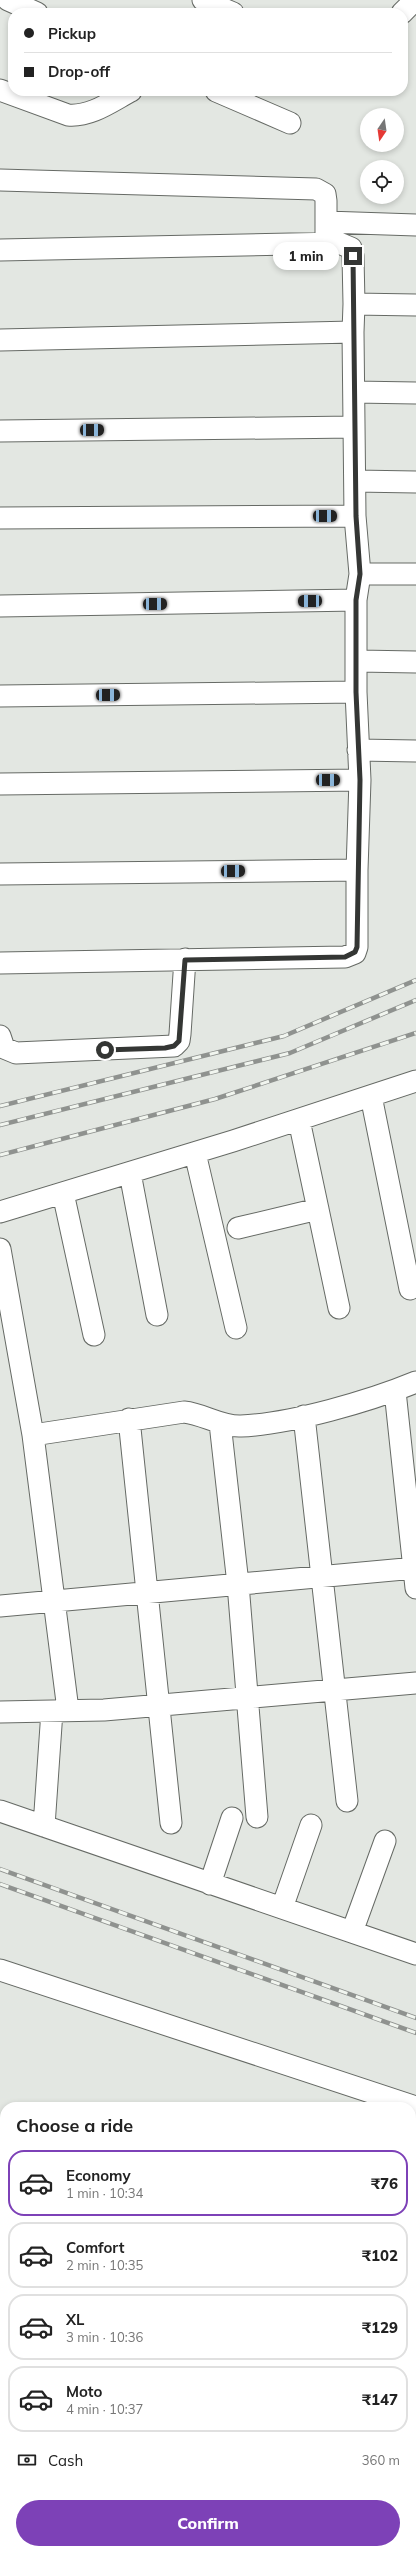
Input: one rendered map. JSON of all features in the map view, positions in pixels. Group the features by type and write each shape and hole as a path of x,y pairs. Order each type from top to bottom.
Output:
{"street":[{"path":"8,0 34,8"},
{"path":"407,8 415,0"},
{"path":"211,4 221,8"},
{"path":"17,96 64,113 78,116 88,114 122,96"},
{"path":"228,96 290,123"},
{"path":"0,180 316,189 325,194 326,243"},
{"path":"326,222 416,225"},
{"path":"0,250 326,243 345,244 351,248 353,256 354,304 355,481 360,574 356,600 358,661 356,692 360,780 357,870 358,941 355,952 351,955 185,960 0,963"},
{"path":"354,304 416,305"},
{"path":"0,340 353,332"},
{"path":"354,392 416,393"},
{"path":"0,431 354,427"},
{"path":"355,481 416,482"},
{"path":"0,518 356,516"},
{"path":"360,574 416,574"},
{"path":"0,606 356,600"},
{"path":"358,661 416,662"},
{"path":"0,696 356,692"},
{"path":"358,750 416,751"},
{"path":"0,784 360,780"},
{"path":"0,874 357,870"},
{"path":"0,1036 4,1048 16,1053 174,1046 179,1041 180,1034 185,960"},
{"path":"0,1212 195,1153 416,1081"},
{"path":"371,1096 410,1288"},
{"path":"299,1120 339,1308"},
{"path":"195,1153 236,1328"},
{"path":"130,1173 157,1315"},
{"path":"63,1193 94,1334"},
{"path":"238,1228 318,1209"},
{"path":"0,1249 33,1435 54,1602 60,1711 44,1826"},
{"path":"33,1435 129,1419 184,1412 204,1415 220,1423 240,1426 304,1416 395,1391 416,1382"},
{"path":"0,1606 322,1577 415,1575 395,1391"},
{"path":"304,1416 347,1801"},
{"path":"129,1419 171,1823"},
{"path":"220,1423 238,1584 257,1817"},
{"path":"0,1712 60,1711 159,1706 416,1683"},
{"path":"0,1811 416,1954"},
{"path":"210,1884 232,1818"},
{"path":"282,1908 310,1825"},
{"path":"352,1932 385,1841"},
{"path":"0,1970 401,2102"}],"railway":[{"path":"0,1106 284,1036 416,980"},
{"path":"0,1125 290,1053 416,1000"},
{"path":"0,1155 215,1099 416,1033"},
{"path":"0,1869 416,2018"},
{"path":"0,1884 416,2033"}],"route":[{"path":"105,1050 165,1048 174,1046 179,1041 185,960 345,957 355,952 357,947 357,870 360,780 356,692 358,661 356,600 360,574 356,516 354,427 353,256"}]}
